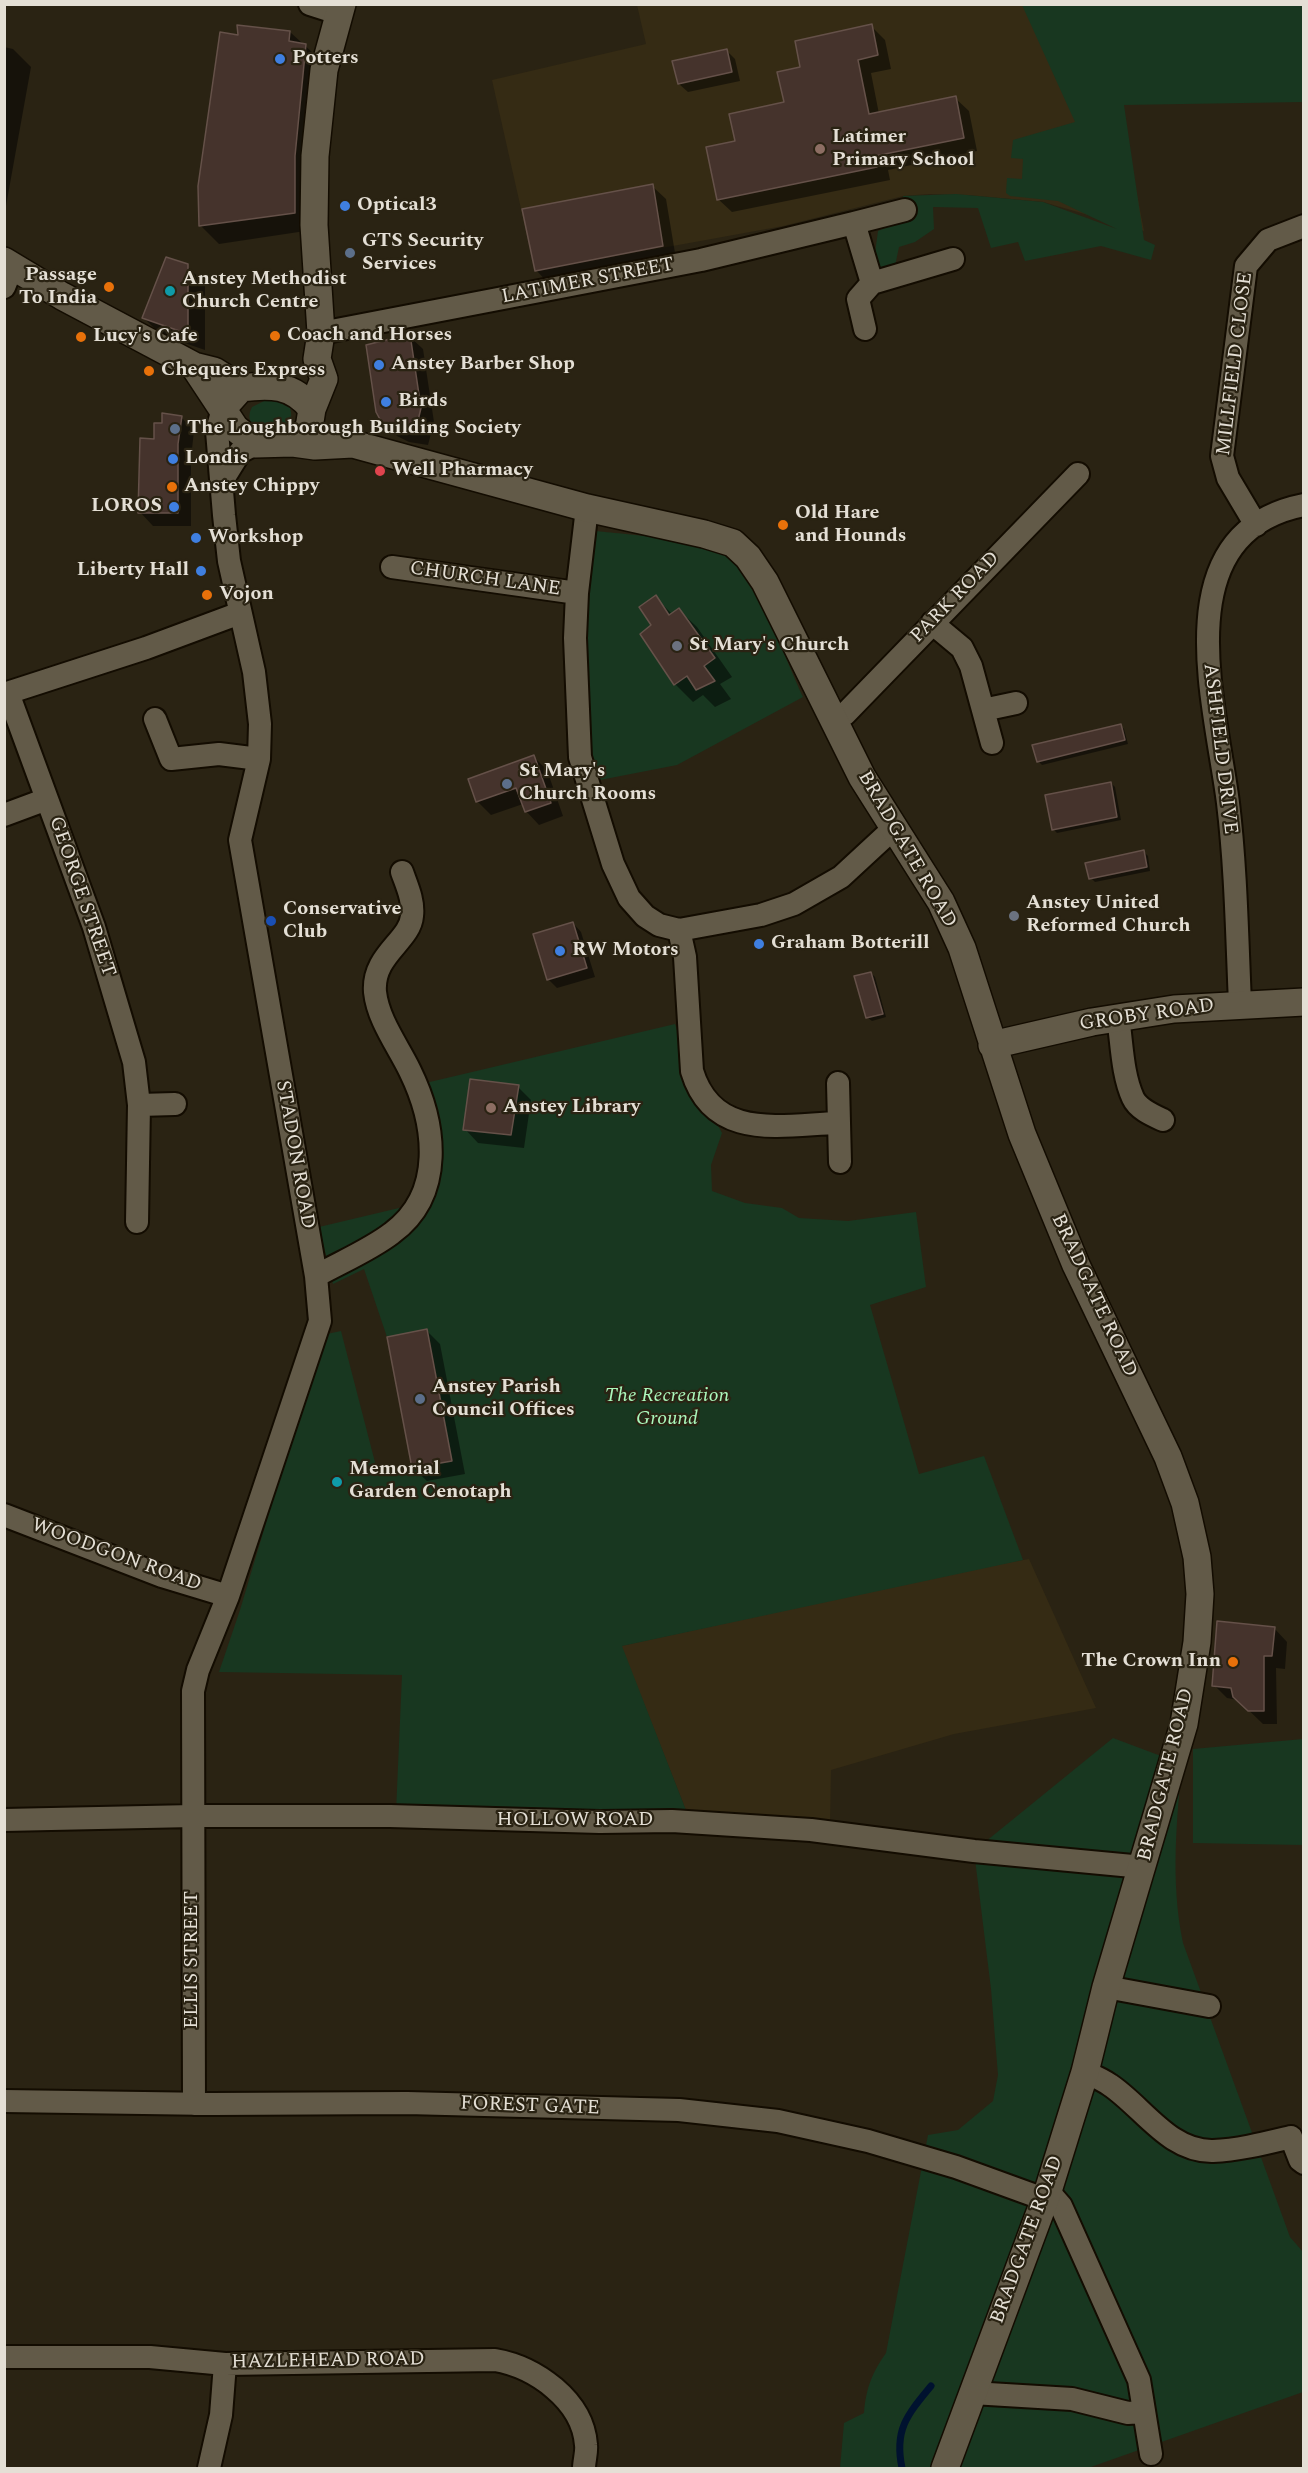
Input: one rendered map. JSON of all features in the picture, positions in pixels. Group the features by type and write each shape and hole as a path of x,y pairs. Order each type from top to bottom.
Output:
{"street":[{"path":"222,481 240,452 255,444 293,443 309,428 312,410 324,379 319,346 314,225 315,156 324,70 340,9 310,4"},
{"name":"LATIMER STREET","path":"319,346 701,260 905,210"},
{"path":"854,223 872,283"},
{"name":"MILLFIELD CLOSE","path":"1256,525 1227,478 1222,456 1246,266 1268,240 1304,226"},
{"path":"866,329 858,299 872,283 953,259"},
{"path":"7,271 62,296 242,388 267,385 284,387 300,396 312,410"},
{"path":"284,387 319,346"},
{"path":"204,368 222,408 235,428 255,444"},
{"path":"222,408 242,388"},
{"name":"STADON ROAD","path":"193,1816 193,1691 198,1670 228,1596 320,1321 316,1276 240,840 259,759 260,724 255,683 229,561 217,431 222,408"},
{"name":"BRADGATE ROAD","path":"312,410 353,444"},
{"name":"BRADGATE ROAD","path":"293,443 315,446 353,444 587,508 704,534 733,543 748,557 765,582 833,720 894,828 941,902 977,987 992,1045 1022,1134 1076,1264 1168,1457 1185,1503 1197,1557 1200,1594 1197,1642 1184,1724 1106,1987 1086,2072 1046,2195 945,2469"},
{"name":"PARK ROAD","path":"833,720 845,714 1078,474"},
{"name":"ASHFIELD DRIVE","path":"1240,1003 1228,803 1207,663 1210,612 1215,581 1225,558 1238,540 1275,513 1304,505"},
{"name":"CHURCH LANE","path":"587,508 577,593 575,650 580,757 604,840 629,898 645,916 659,925 679,930"},
{"name":"CHURCH LANE","path":"392,567 577,593"},
{"path":"6,693 146,648 240,613"},
{"path":"932,622 962,648 971,666 992,743"},
{"name":"GEORGE STREET","path":"6,693 100,950 134,1062 139,1105 137,1222"},
{"path":"983,710 1016,703"},
{"path":"155,719 171,759 219,754 259,759"},
{"path":"4,815 47,800"},
{"path":"837,1122 752,1126 721,1114 707,1100 697,1086 693,1071 685,957 679,930 761,915 794,904 841,877 894,828"},
{"path":"316,1276 393,1233 420,1203 429,1178 432,1158 423,1098 382,1018 375,992 377,970 412,918 411,895 402,872"},
{"name":"GROBY ROAD","path":"992,1045 1119,1017 1174,1009 1240,1003 1304,1002"},
{"path":"1119,1017 1133,1099 1146,1112 1163,1120"},
{"path":"838,1083 837,1122 840,1162"},
{"path":"139,1105 175,1104"},
{"name":"WOODGON ROAD","path":"4,1515 162,1576 228,1596"},
{"name":"HOLLOW ROAD","path":"4,1820 193,1816 390,1816 600,1822 672,1821 811,1830 966,1850 1143,1867"},
{"name":"ELLIS STREET","path":"193,1816 194,2104"},
{"path":"1106,1987 1209,2006"},
{"path":"1086,2072 1111,2085 1172,2138 1192,2147 1212,2151 1291,2137 1304,2163"},
{"name":"FOREST GATE","path":"4,2101 194,2104 407,2103 679,2110 778,2121 868,2141 1046,2195"},
{"path":"1046,2195 1061,2206 1139,2380 1150,2454"},
{"name":"HAZLEHEAD ROAD","path":"4,2357 150,2357 225,2364 495,2360 513,2363 549,2384 575,2415 586,2445 584,2469"},
{"path":"209,2469 221,2415 225,2364"},
{"path":"972,2393 1072,2399 1120,2411 1142,2412"}],"shaded area":[{"name":"Latimer Primary School","path":"637,5 1101,5 1144,231 1043,202 929,194 903,196 783,226 535,271 492,80 646,44"},
{"path":"1029,1559 1096,1708 954,1734 831,1770 830,1824 689,1818 621,1646 976,1568"}],"green space":[{"path":"1022,5 1303,5 1303,102 1124,105 1144,240 1155,245 1151,260 1101,246 1025,261 1018,242 991,248 978,208 933,207 934,229 915,242 899,247 895,266 880,267 875,253 878,231 906,218 903,196 956,194 1043,202 1117,229 1058,201 1010,196 1006,193 1007,178 1022,179 1023,159 1011,158 1013,140 1075,122"},
{"path":"275,400 290,408 291,419 286,427 279,431 260,430 253,425 249,417 252,407 264,401"},
{"path":"597,531 687,542 720,552 731,559 751,585 761,604 803,697 677,765 600,780 580,757 575,638"},
{"name":"The Recreation Ground","path":"675,1024 697,1086 722,1133 711,1165 712,1191 745,1203 782,1208 799,1218 848,1221 916,1212 926,1287 870,1305 919,1474 984,1456 1023,1560 622,1646 689,1818 396,1812 402,1675 219,1672 240,1610 322,1335 341,1331 377,1470 412,1468 452,1461 428,1330 387,1337 364,1269 333,1284 319,1227 420,1203 429,1178 417,1085"},
{"path":"1113,1738 1161,1756 1182,1758 1176,1873 1183,1943 1290,2237 1303,2252 1303,2392 1088,2468 840,2468 844,2423 864,2413 870,2381 886,2353 928,2135 958,2130 993,2101 998,2075 991,1989 974,1851"},
{"path":"1303,1739 1303,1845 1193,1843 1193,1749"}],"building":[{"path":"872,24 878,55 858,60 869,114 956,96 964,138 875,156 877,167 717,200 706,147 735,141 729,114 784,102 777,72 800,67 795,41"},
{"path":"237,25 290,31 289,41 306,44 295,156 295,213 199,226 198,186 220,32 238,35"},
{"path":"727,49 732,72 678,84 672,61"},
{"path":"653,184 663,246 535,271 522,209"},
{"name":"Anstey Methodist Church Centre","path":"166,257 188,264 188,334 142,318"},
{"path":"410,334 421,408 415,433 394,429 382,423 376,412 366,345"},
{"path":"162,413 182,416 178,444 178,513 138,513 140,438 154,439 154,423 162,423"},
{"name":"St Mary's Church","path":"656,595 669,615 679,608 715,658 704,666 715,681 696,690 687,676 674,685 640,634 651,625 639,607"},
{"path":"1121,724 1125,740 1037,762 1032,745"},
{"name":"St Mary's Church Rooms","path":"534,755 551,803 525,812 516,788 476,802 468,779"},
{"path":"1111,782 1117,817 1052,830 1045,795"},
{"path":"1144,850 1147,867 1089,879 1085,863"},
{"name":"RW Motors","path":"573,922 587,968 547,980 533,934"},
{"path":"871,972 883,1014 866,1018 854,976"},
{"name":"Anstey Library","path":"470,1079 519,1085 511,1135 463,1130"},
{"name":"Anstey Parish Council Offices","path":"427,1329 452,1461 412,1468 387,1337"},
{"name":"The Crown Inn","path":"1217,1621 1275,1627 1272,1656 1264,1656 1264,1711 1248,1711 1233,1697 1231,1688 1212,1686"}],"waterway":[{"path":"902,2468 901,2433 909,2415 931,2386"}],"place":[{"name":"Potters","path":"280,59"},
{"name":"Latimer Primary School","path":"820,149"},
{"name":"Optical3","path":"345,206"},
{"name":"GTS Security Services","path":"350,253"},
{"name":"Passage To India","path":"109,287"},
{"name":"Anstey Methodist Church Centre","path":"170,291"},
{"name":"Coach and Horses","path":"275,336"},
{"name":"Lucy's Cafe","path":"81,337"},
{"name":"Anstey Barber Shop","path":"379,365"},
{"name":"Chequers Express","path":"149,371"},
{"name":"Birds","path":"386,402"},
{"name":"The Loughborough Building Society","path":"175,429"},
{"name":"Londis","path":"173,459"},
{"name":"Well Pharmacy","path":"380,471"},
{"name":"Anstey Chippy","path":"172,487"},
{"name":"LOROS","path":"174,507"},
{"name":"Old Hare and Hounds","path":"783,525"},
{"name":"Workshop","path":"196,538"},
{"name":"Liberty Hall","path":"201,571"},
{"name":"Vojon","path":"207,595"},
{"name":"St Mary's Church","path":"677,646"},
{"name":"St Mary's Church Rooms","path":"507,784"},
{"name":"Anstey United Reformed Church","path":"1014,916"},
{"name":"Conservative Club","path":"271,921"},
{"name":"Graham Botterill","path":"759,944"},
{"name":"RW Motors","path":"560,951"},
{"name":"Anstey Library","path":"491,1108"},
{"name":"Anstey Parish Council Offices","path":"420,1399"},
{"name":"Memorial Garden Cenotaph","path":"337,1482"},
{"name":"The Crown Inn","path":"1233,1662"}]}
